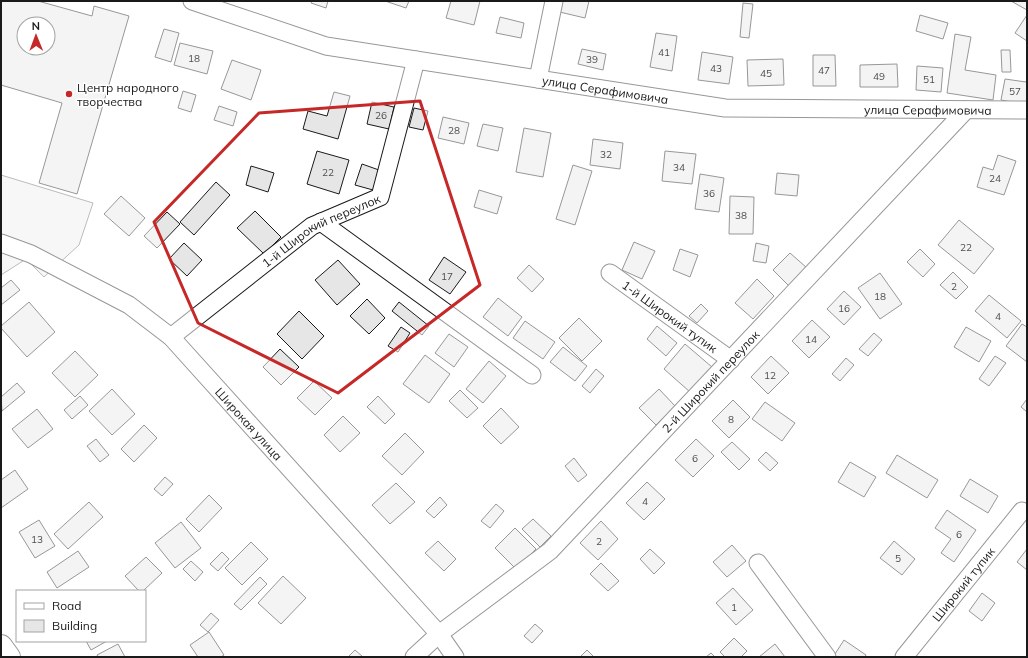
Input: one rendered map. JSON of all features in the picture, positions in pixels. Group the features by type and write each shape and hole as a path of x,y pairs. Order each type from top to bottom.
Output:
{"main road":[{"path":"1,646 9,657"}],"street":[{"name":"улица Серафимовича","path":"192,1 326,46 725,108 1027,110"},
{"path":"538,79 554,1"},
{"name":"1-й Широкий переулок","path":"171,337 312,226 380,197 416,60"},
{"name":"2-й Широкий переулок","path":"414,657 439,634 550,551 966,110"},
{"path":"321,222 532,375"},
{"name":"Широкая улица","path":"1,242 31,254 129,305 171,337 439,634 455,657"},
{"name":"1-й Широкий тупик","path":"610,273 731,360"},
{"name":"Широкий тупик","path":"904,657 1022,511"},
{"path":"758,563 827,657"}],"highlighted area":[{"path":"420,101 480,285 338,393 198,323 154,222 259,113"}],"shaded area":[{"path":"1,175 93,203 79,245 44,277 26,259 1,275"}],"building":[{"name":"Центр народного творчества","path":"1,1 38,1 92,16 94,6 129,16 77,194 39,183 62,103 1,85"},
{"path":"312,1 328,1 326,8 311,3"},
{"path":"385,1 409,1 406,8"},
{"path":"451,1 480,1 474,25 446,18"},
{"path":"549,1 589,1 585,18 547,9"},
{"path":"1011,1 1027,1 1027,10"},
{"path":"743,3 753,4 749,38 740,37"},
{"path":"920,15 948,23 943,39 916,31"},
{"path":"1027,15 1027,41 1015,33"},
{"path":"500,17 524,23 521,38 496,33"},
{"path":"164,29 179,33 171,62 155,57"},
{"path":"656,33 677,36 672,71 650,67"},
{"path":"955,34 971,37 965,70 996,75 993,100 947,93"},
{"path":"180,43 213,51 207,74 174,65"},
{"path":"582,49 606,54 603,70 578,64"},
{"path":"1001,50 1010,50 1011,72 1002,72"},
{"path":"702,52 733,57 729,84 698,80"},
{"path":"813,55 835,55 836,86 813,86"},
{"path":"783,59 784,85 748,86 747,60"},
{"path":"232,60 261,70 251,100 221,89"},
{"path":"897,64 898,87 860,87 860,65"},
{"path":"917,66 943,68 941,92 916,90"},
{"path":"1005,79 1026,82 1027,79 1027,105 1001,100"},
{"path":"183,91 196,95 191,112 178,108"},
{"path":"334,92 350,96 338,139 303,129 308,111 327,116"},
{"path":"372,102 394,107 389,129 367,124"},
{"path":"219,106 237,112 233,126 214,120"},
{"path":"414,108 428,111 423,130 409,127"},
{"path":"443,117 469,123 464,144 438,138"},
{"path":"483,124 503,128 498,151 477,146"},
{"path":"524,128 551,133 543,177 516,172"},
{"path":"593,139 623,143 620,169 590,165"},
{"path":"317,151 349,160 339,194 307,184"},
{"path":"665,151 696,154 692,184 662,181"},
{"path":"998,155 1016,161 1004,195 977,187 983,167 993,170"},
{"path":"362,164 379,170 373,190 355,185"},
{"path":"573,165 592,171 575,225 556,219"},
{"path":"251,166 274,173 268,192 246,185"},
{"path":"777,173 799,175 797,196 775,194"},
{"path":"700,174 724,178 719,212 695,209"},
{"path":"216,182 230,195 194,235 180,222"},
{"path":"479,190 502,197 497,214 474,207"},
{"path":"121,196 145,218 129,236 104,214"},
{"path":"730,196 754,197 753,234 729,234"},
{"path":"255,211 281,237 264,254 237,228"},
{"path":"167,212 180,224 157,248 144,236"},
{"path":"959,220 994,249 974,274 938,245"},
{"path":"634,242 655,251 642,279 622,270"},
{"path":"184,243 202,260 187,276 169,259"},
{"path":"756,243 769,246 766,263 753,261"},
{"path":"680,249 698,255 690,277 673,270"},
{"path":"920,249 935,264 923,277 907,262"},
{"path":"790,253 807,268 789,286 773,270"},
{"path":"444,257 466,272 450,294 429,280"},
{"path":"338,260 360,284 337,305 315,280"},
{"path":"529,265 544,279 532,292 517,278"},
{"path":"953,272 968,287 956,299 940,285"},
{"path":"880,273 902,304 880,319 858,288"},
{"path":"757,279 774,296 753,319 735,303"},
{"path":"11,280 20,290 1,305 1,288"},
{"path":"844,291 861,307 844,325 827,309"},
{"path":"989,295 1021,321 1007,338 975,311"},
{"path":"498,298 522,317 508,336 483,317"},
{"path":"367,299 385,318 369,334 350,316"},
{"path":"29,302 55,332 27,357 1,328 1,326"},
{"path":"399,302 429,326 422,335 392,311"},
{"path":"701,304 708,311 697,323 689,316"},
{"path":"299,311 324,336 302,359 277,334"},
{"path":"579,318 602,341 582,361 559,338"},
{"path":"812,320 830,337 809,358 792,341"},
{"path":"525,321 555,342 543,359 513,338"},
{"path":"1022,324 1027,327 1027,362 1006,346"},
{"path":"657,326 677,343 666,356 647,339"},
{"path":"401,327 410,333 398,352 388,346"},
{"path":"966,327 991,341 979,362 954,347"},
{"path":"874,333 882,340 868,356 859,349"},
{"path":"449,334 468,347 454,367 435,353"},
{"path":"685,344 712,367 690,392 664,369"},
{"path":"563,347 587,366 575,381 550,362"},
{"path":"280,349 299,367 281,385 263,367"},
{"path":"75,351 98,375 75,397 52,373"},
{"path":"425,355 450,374 429,403 403,384"},
{"path":"771,356 789,373 768,394 751,377"},
{"path":"995,356 1006,363 989,386 979,379"},
{"path":"846,358 854,365 840,381 832,374"},
{"path":"489,361 506,376 483,403 466,389"},
{"path":"596,369 604,376 590,393 582,386"},
{"path":"314,381 332,398 315,415 297,398"},
{"path":"17,383 25,392 2,411 1,397"},
{"path":"112,389 135,414 112,435 89,411"},
{"path":"659,389 675,406 656,425 639,408"},
{"path":"460,390 478,408 467,418 449,401"},
{"path":"80,396 88,405 72,419 64,410"},
{"path":"378,396 395,414 385,424 367,407"},
{"path":"1027,399 1027,412 1021,407"},
{"path":"733,400 750,417 729,438 712,421"},
{"path":"765,402 795,423 782,441 752,419"},
{"path":"501,408 519,427 501,444 483,426"},
{"path":"37,409 53,429 28,448 12,429"},
{"path":"343,416 360,433 340,452 324,435"},
{"path":"144,425 157,438 134,462 121,449"},
{"path":"405,433 424,452 402,475 382,456"},
{"path":"96,439 109,455 100,462 87,446"},
{"path":"696,439 714,456 693,477 675,460"},
{"path":"732,442 750,459 739,470 721,452"},
{"path":"766,452 778,463 770,471 758,460"},
{"path":"897,455 938,480 927,498 886,473"},
{"path":"574,458 587,475 578,482 565,466"},
{"path":"850,462 876,477 864,497 838,482"},
{"path":"15,470 28,489 1,508 1,480"},
{"path":"165,477 173,484 162,496 154,489"},
{"path":"970,479 998,496 988,513 960,496"},
{"path":"647,482 665,499 644,520 626,503"},
{"path":"396,483 415,502 390,524 372,505"},
{"path":"209,495 222,508 199,532 186,519"},
{"path":"440,497 447,505 434,518 426,511"},
{"path":"89,502 103,517 68,549 54,534"},
{"path":"496,504 504,511 490,528 481,521"},
{"path":"947,510 976,530 954,562 941,553 951,539 935,528"},
{"path":"533,519 551,536 540,547 522,529"},
{"path":"39,520 55,546 35,558 19,532"},
{"path":"601,521 618,539 598,560 580,543"},
{"path":"181,522 201,548 175,568 155,543"},
{"path":"515,528 536,549 516,569 495,548"},
{"path":"438,541 456,559 444,571 425,553"},
{"path":"894,541 915,559 902,575 880,558"},
{"path":"251,542 268,559 242,585 225,568"},
{"path":"732,545 746,561 727,577 713,562"},
{"path":"650,549 665,563 654,574 640,559"},
{"path":"1027,549 1027,570 1017,562"},
{"path":"78,551 89,567 57,588 47,572"},
{"path":"222,552 229,559 218,571 210,564"},
{"path":"146,557 162,573 144,590 138,590 125,576"},
{"path":"191,561 203,572 195,581 183,569"},
{"path":"601,563 619,581 608,591 590,574"},
{"path":"283,576 306,598 281,624 258,603"},
{"path":"260,577 267,584 241,610 234,604"},
{"path":"733,588 753,610 736,625 716,603"},
{"path":"982,593 995,603 982,621 969,611"},
{"path":"211,613 219,620 208,632 200,625"},
{"path":"535,624 543,631 532,643 524,636"},
{"path":"209,632 224,655 221,657 198,657 190,645"},
{"path":"734,638 747,651 741,657 725,657 720,652"},
{"path":"844,640 866,655 865,657 833,657"},
{"path":"87,642 105,642 91,650"},
{"path":"118,644 125,657 98,657 97,655"},
{"path":"775,644 785,657 759,657"},
{"path":"355,650 363,657 348,657"},
{"path":"587,650 594,657 580,657"},
{"path":"711,653 715,657 706,657"}],"place":[{"name":"Центр народного творчества","path":"69,94"}]}
